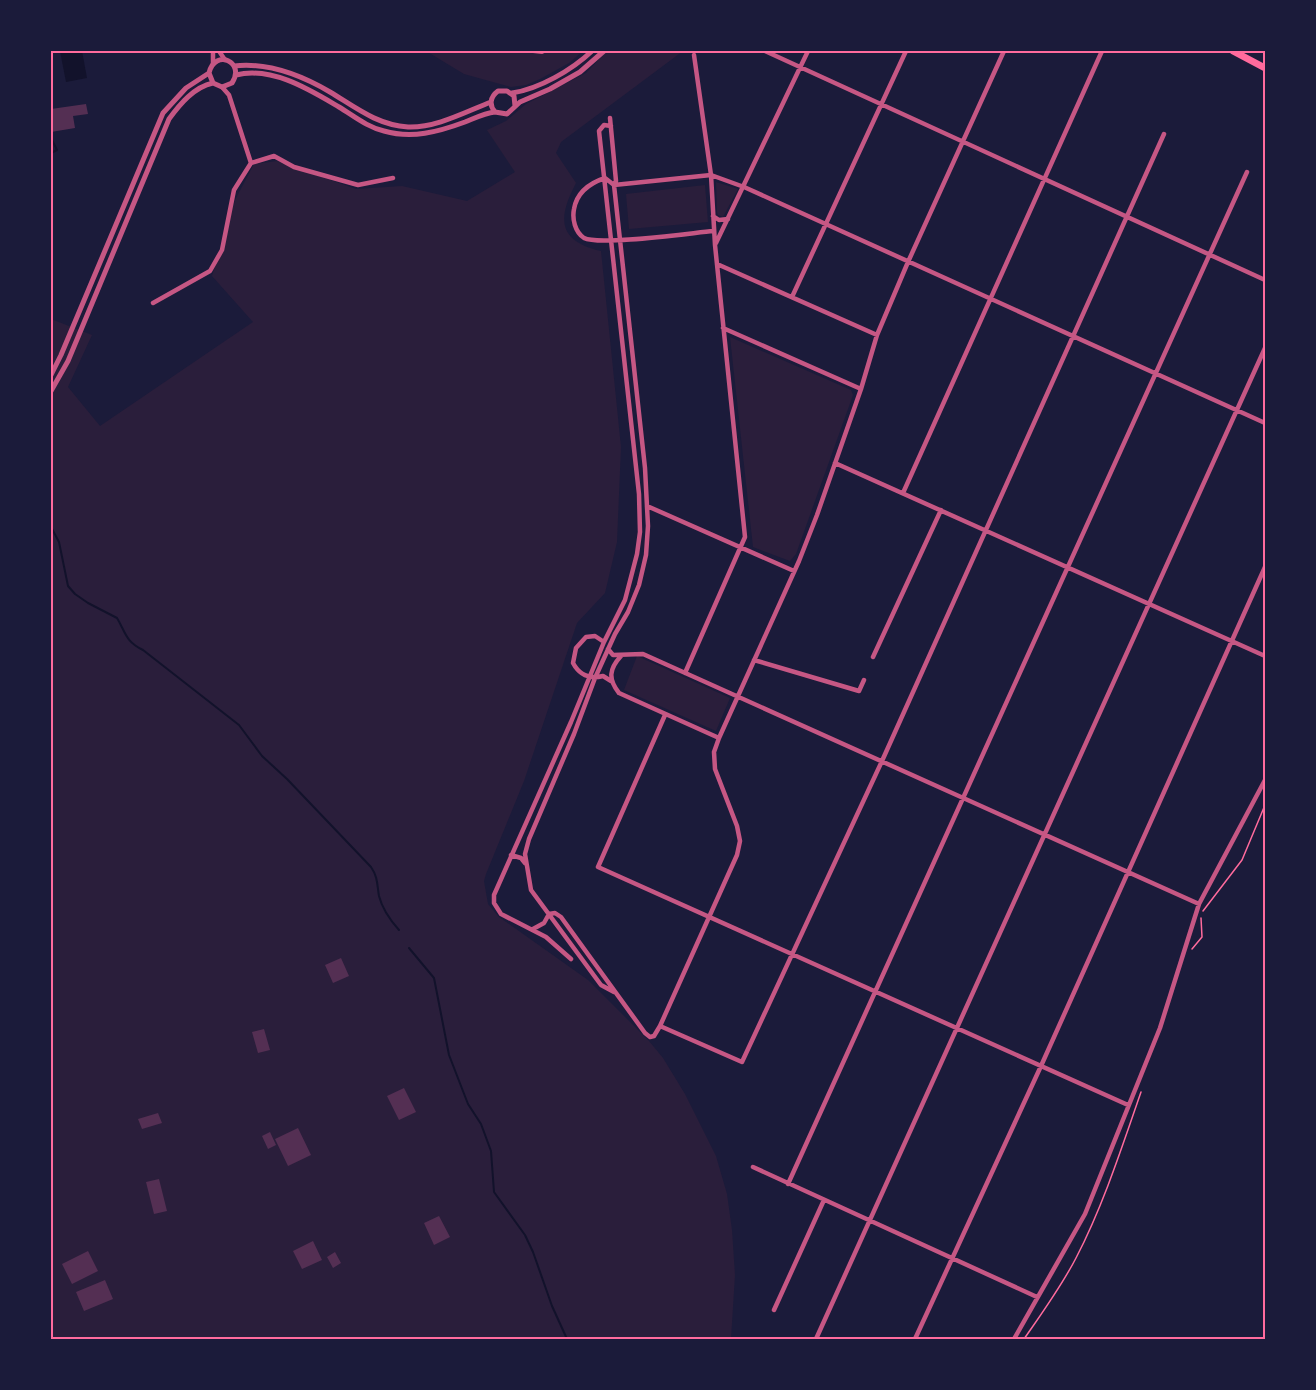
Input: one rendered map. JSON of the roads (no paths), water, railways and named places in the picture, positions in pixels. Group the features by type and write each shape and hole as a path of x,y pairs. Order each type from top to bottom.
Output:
{"main road":[{"path":"1233,51 1265,68"}],"street":[{"path":"51,375 157,124 172,101 186,88 209,73 213,64 213,51"},
{"path":"219,51 225,60 234,66 263,66 293,74 327,91 369,117 385,123 408,127 438,123 491,102"},
{"path":"495,112 491,102 493,95 498,91 512,93 523,91 546,82 574,65 591,51"},
{"path":"236,75 262,74 296,84 356,119 384,131 408,135 441,131 495,112 507,114 520,102 580,72 604,51"},
{"path":"765,51 1265,280"},
{"path":"715,245 807,51"},
{"path":"792,297 906,51"},
{"path":"549,914 555,913 561,917 645,1033 652,1037 660,1026 737,855 740,841 737,825 715,769 714,752 817,515 861,389 877,335 1004,51"},
{"path":"903,493 1102,51"},
{"path":"685,673 745,537 713,231 711,175 694,55"},
{"path":"213,64 225,60"},
{"path":"229,95 230,85 236,75 234,66"},
{"path":"209,73 213,83"},
{"path":"51,391 68,361 169,119 191,94 213,83 222,87 229,95 251,163"},
{"path":"222,87 230,85"},
{"path":"512,93 515,106"},
{"path":"549,914 531,890 525,862 529,839 574,734 595,678 628,612 639,585 646,555 645,468 614,185 616,181 610,118"},
{"path":"571,959 555,944 533,929 501,914 494,903 494,895 604,642 625,600 632,577 640,532 639,494 599,131 604,125 611,126"},
{"path":"660,1026 742,1062 882,761 1164,134"},
{"path":"153,303 210,271 222,250 234,190 251,163 274,156 294,167 358,185 393,178"},
{"path":"788,1184 1247,172"},
{"path":"605,178 614,185 711,175 744,187 1265,423"},
{"path":"605,178 589,185 579,195 574,209 575,228 584,238 598,242 713,231"},
{"path":"713,216 719,220 728,219"},
{"path":"717,264 877,335"},
{"path":"723,328 861,389"},
{"path":"816,1339 1265,348"},
{"path":"835,463 1265,656"},
{"path":"647,506 794,571"},
{"path":"873,657 941,510"},
{"path":"915,1339 1041,1066 1265,567"},
{"path":"621,656 612,655 604,642 595,636 586,637 576,648 573,663 579,672 589,677 603,676 611,681 622,696 719,738"},
{"path":"611,681 611,669 621,656 628,653 643,654 1199,904"},
{"path":"754,660 859,691 864,680"},
{"path":"664,715 598,867 1128,1105"},
{"path":"1014,1339 1085,1214 1160,1028 1199,904 1265,780"},
{"path":"511,855 525,862"},
{"path":"533,929 544,923 549,914"},
{"path":"753,1167 1037,1297"},
{"path":"774,1310 824,1200"}],"waterway":[{"path":"51,138 57,150 51,153"},
{"path":"51,527 59,542 68,586 88,603 117,618 133,643 239,725 262,756 371,867 382,905 399,930"},
{"path":"409,948 434,978 449,1055 468,1104 481,1124 491,1151 494,1192 525,1235 567,1339"}]}
